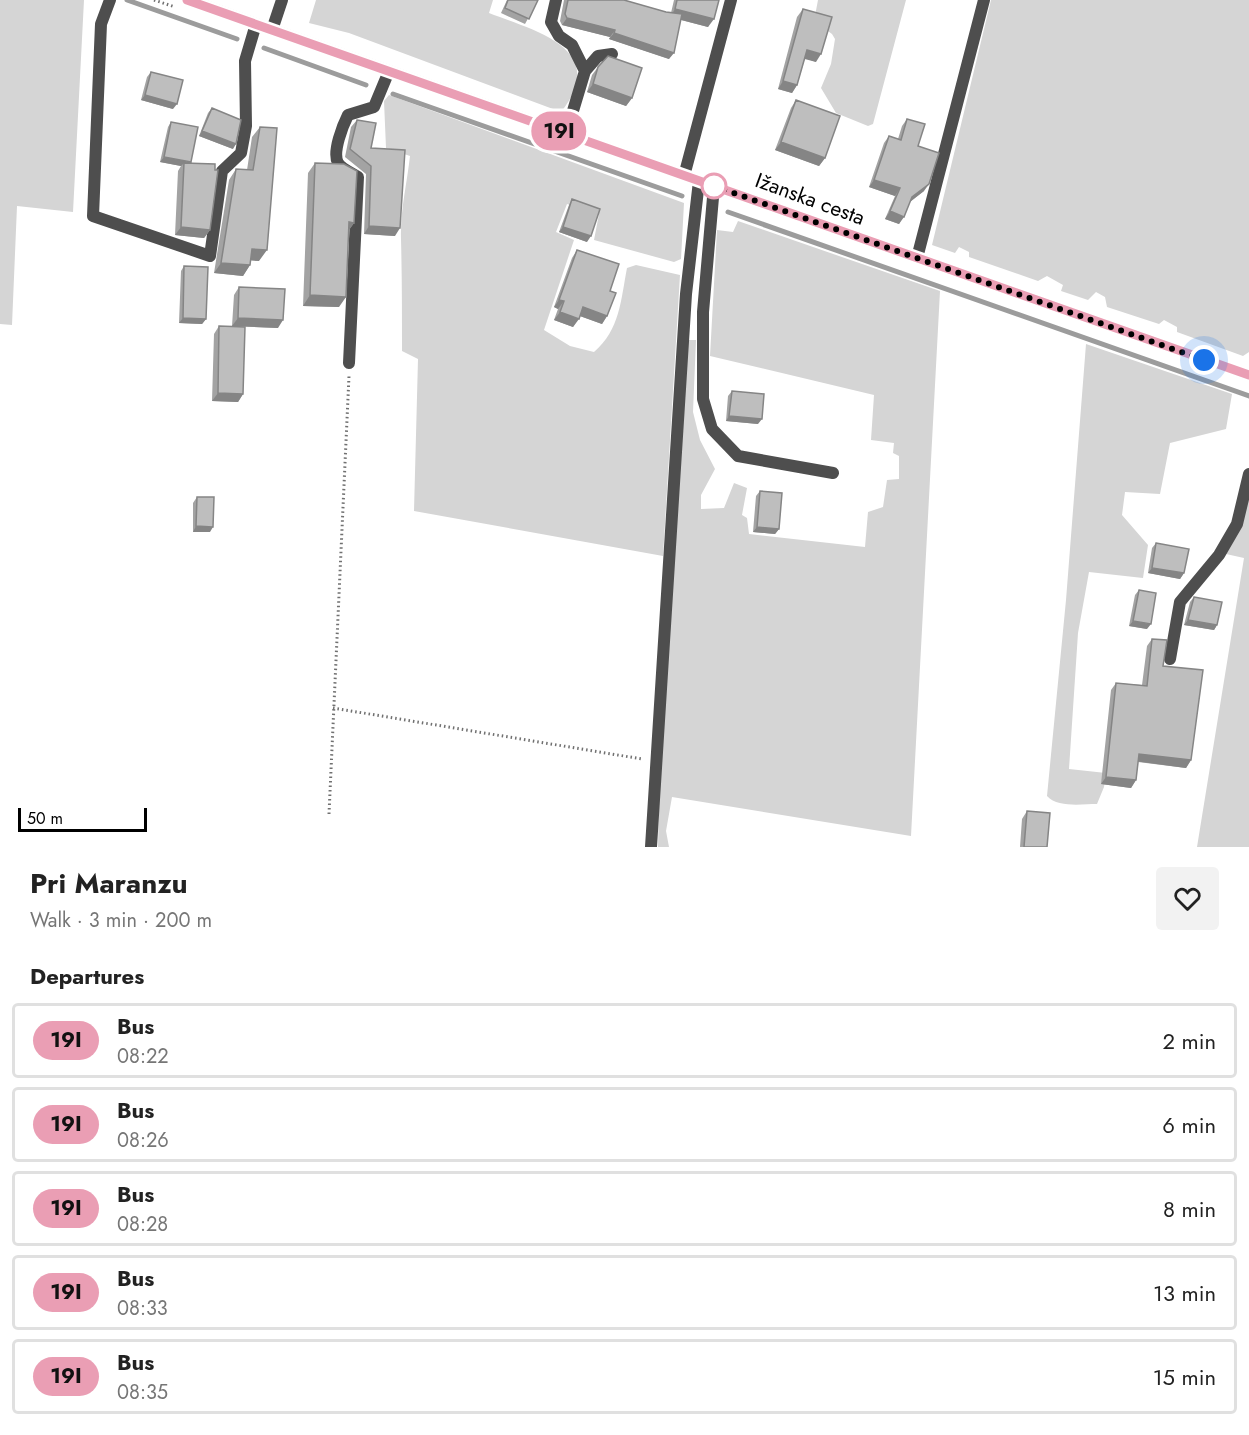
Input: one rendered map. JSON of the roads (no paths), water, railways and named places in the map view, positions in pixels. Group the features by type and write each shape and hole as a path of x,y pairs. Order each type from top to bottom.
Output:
{"street":[{"path":"110,0 101,24 93,216 210,256 222,171 241,153 246,126 245,61 256,24"},
{"name":"Ižanska cesta","path":"188,0 1249,375"},
{"path":"273,30 282,0"},
{"path":"556,0 551,22 559,36 572,45 585,71"},
{"path":"684,176 731,0"},
{"path":"917,258 984,0"},
{"path":"566,134 585,71 598,56 612,54"},
{"path":"349,363 358,177 339,165 336,158 342,126 348,115 374,107 389,71"},
{"path":"651,847 686,294 699,181"},
{"path":"714,186 703,312 703,399 712,429 738,456 833,473"},
{"path":"1170,659 1180,602 1219,555 1237,524 1249,474"}],"waterway":[{"path":"127,0 237,39"},
{"path":"264,48 366,85"},
{"path":"393,94 682,196"},
{"path":"728,212 1249,396"}]}
